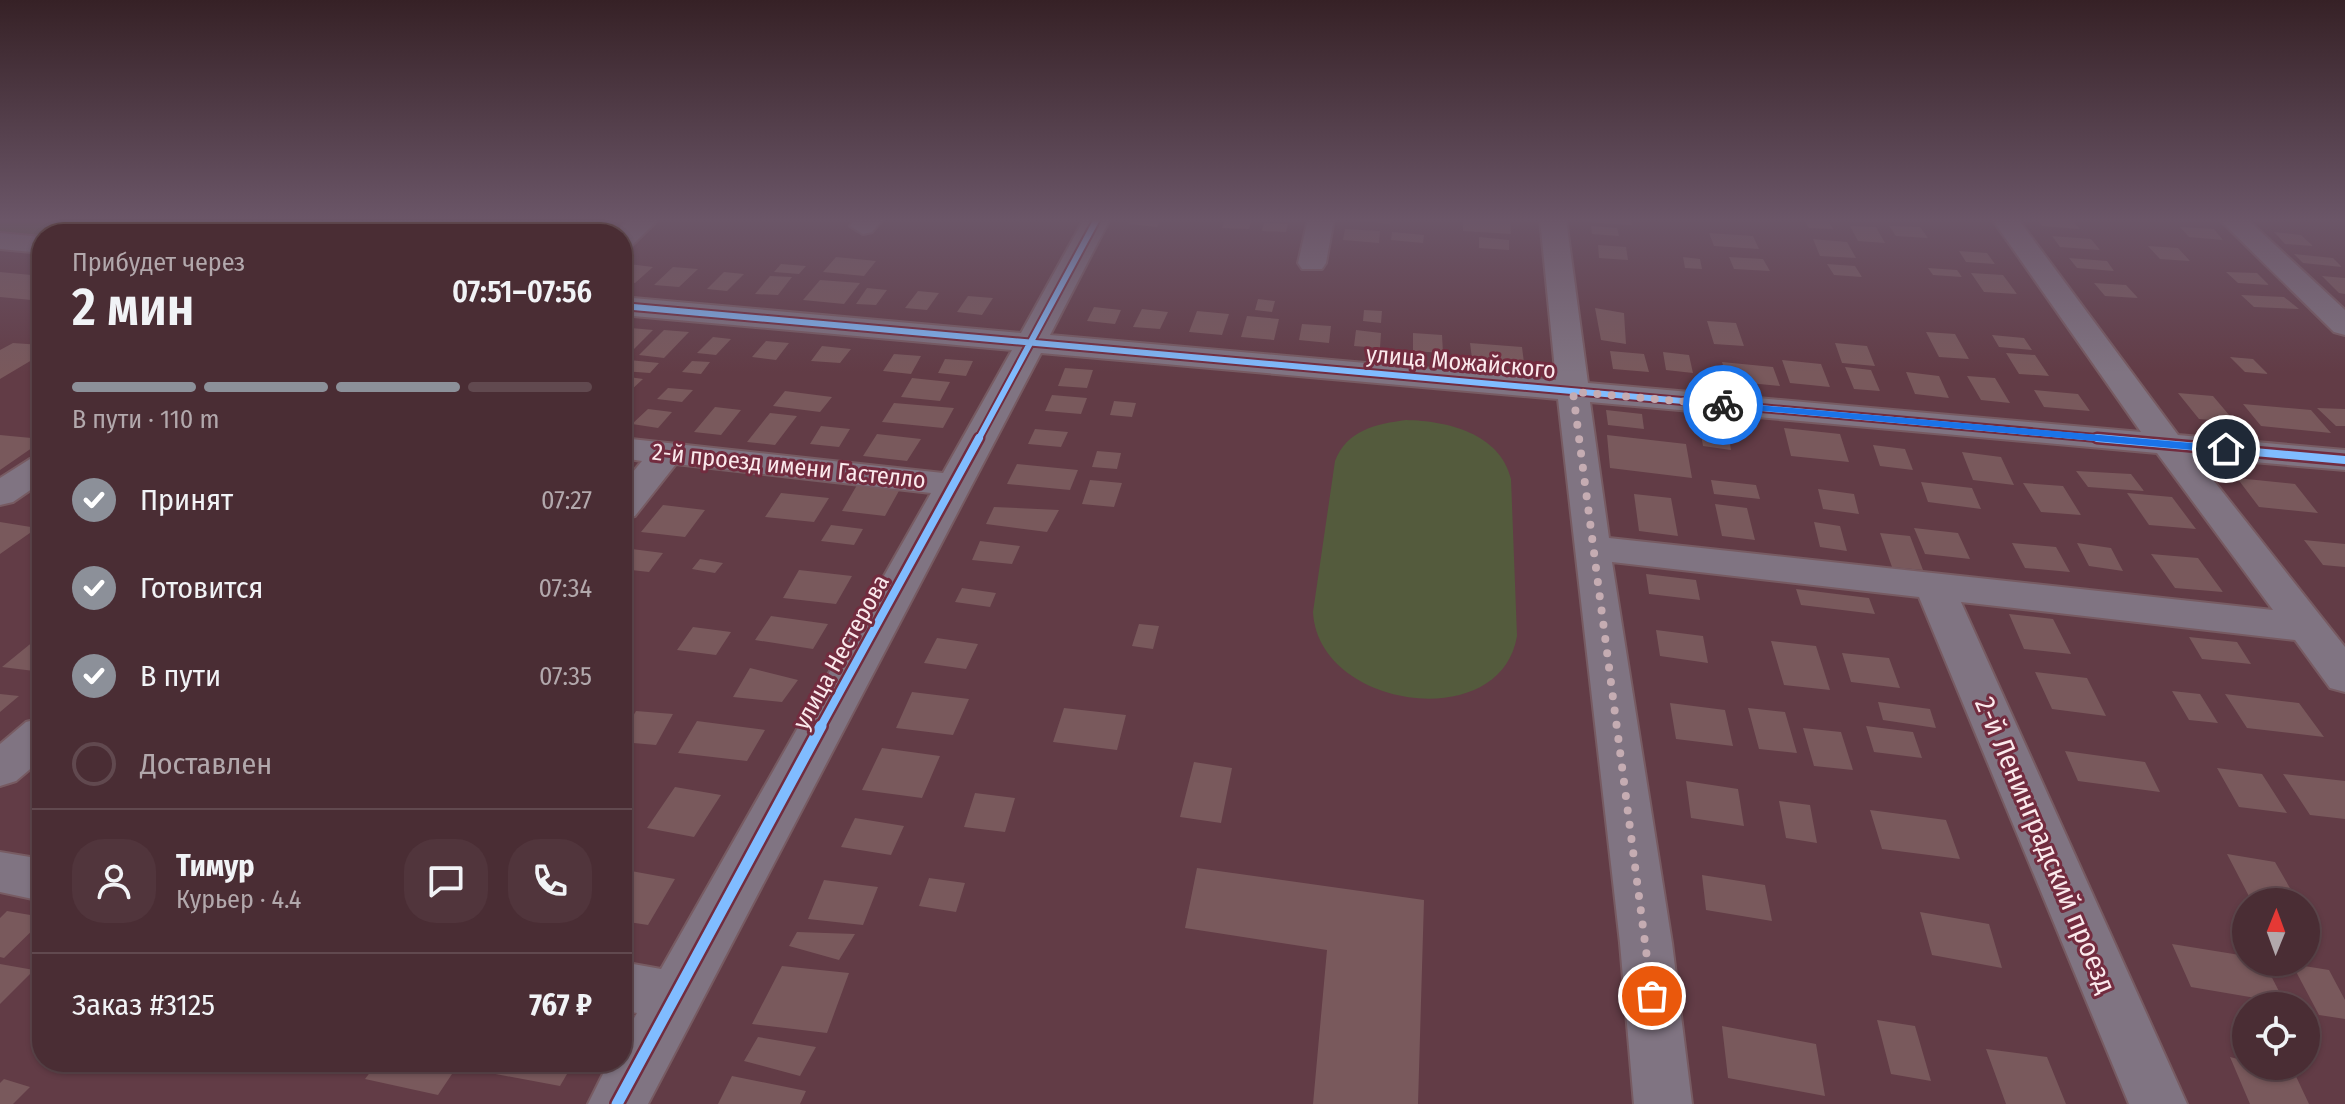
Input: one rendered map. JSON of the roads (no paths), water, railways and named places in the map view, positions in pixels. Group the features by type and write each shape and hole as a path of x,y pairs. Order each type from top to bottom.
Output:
{"street":[{"name":"улица Нестерова","path":"617,1104 956,485 1027,344 1068,271"},
{"path":"1559,271 1591,548 1646,943 1663,1104"},
{"path":"2042,271 2167,444 2345,677"},
{"path":"2286,271 2345,326"},
{"name":"улица Можайского","path":"632,307 2345,460"},
{"name":"2-й проезд имени Гастелло","path":"632,449 956,485"},
{"path":"632,496 667,453"},
{"path":"0,494 32,473"},
{"path":"1591,548 2309,628"},
{"name":"2-й Ленинградский проезд","path":"1934,586 2158,1104"},
{"path":"0,769 32,742"},
{"path":"0,872 32,878"},
{"path":"632,988 675,996"}]}
